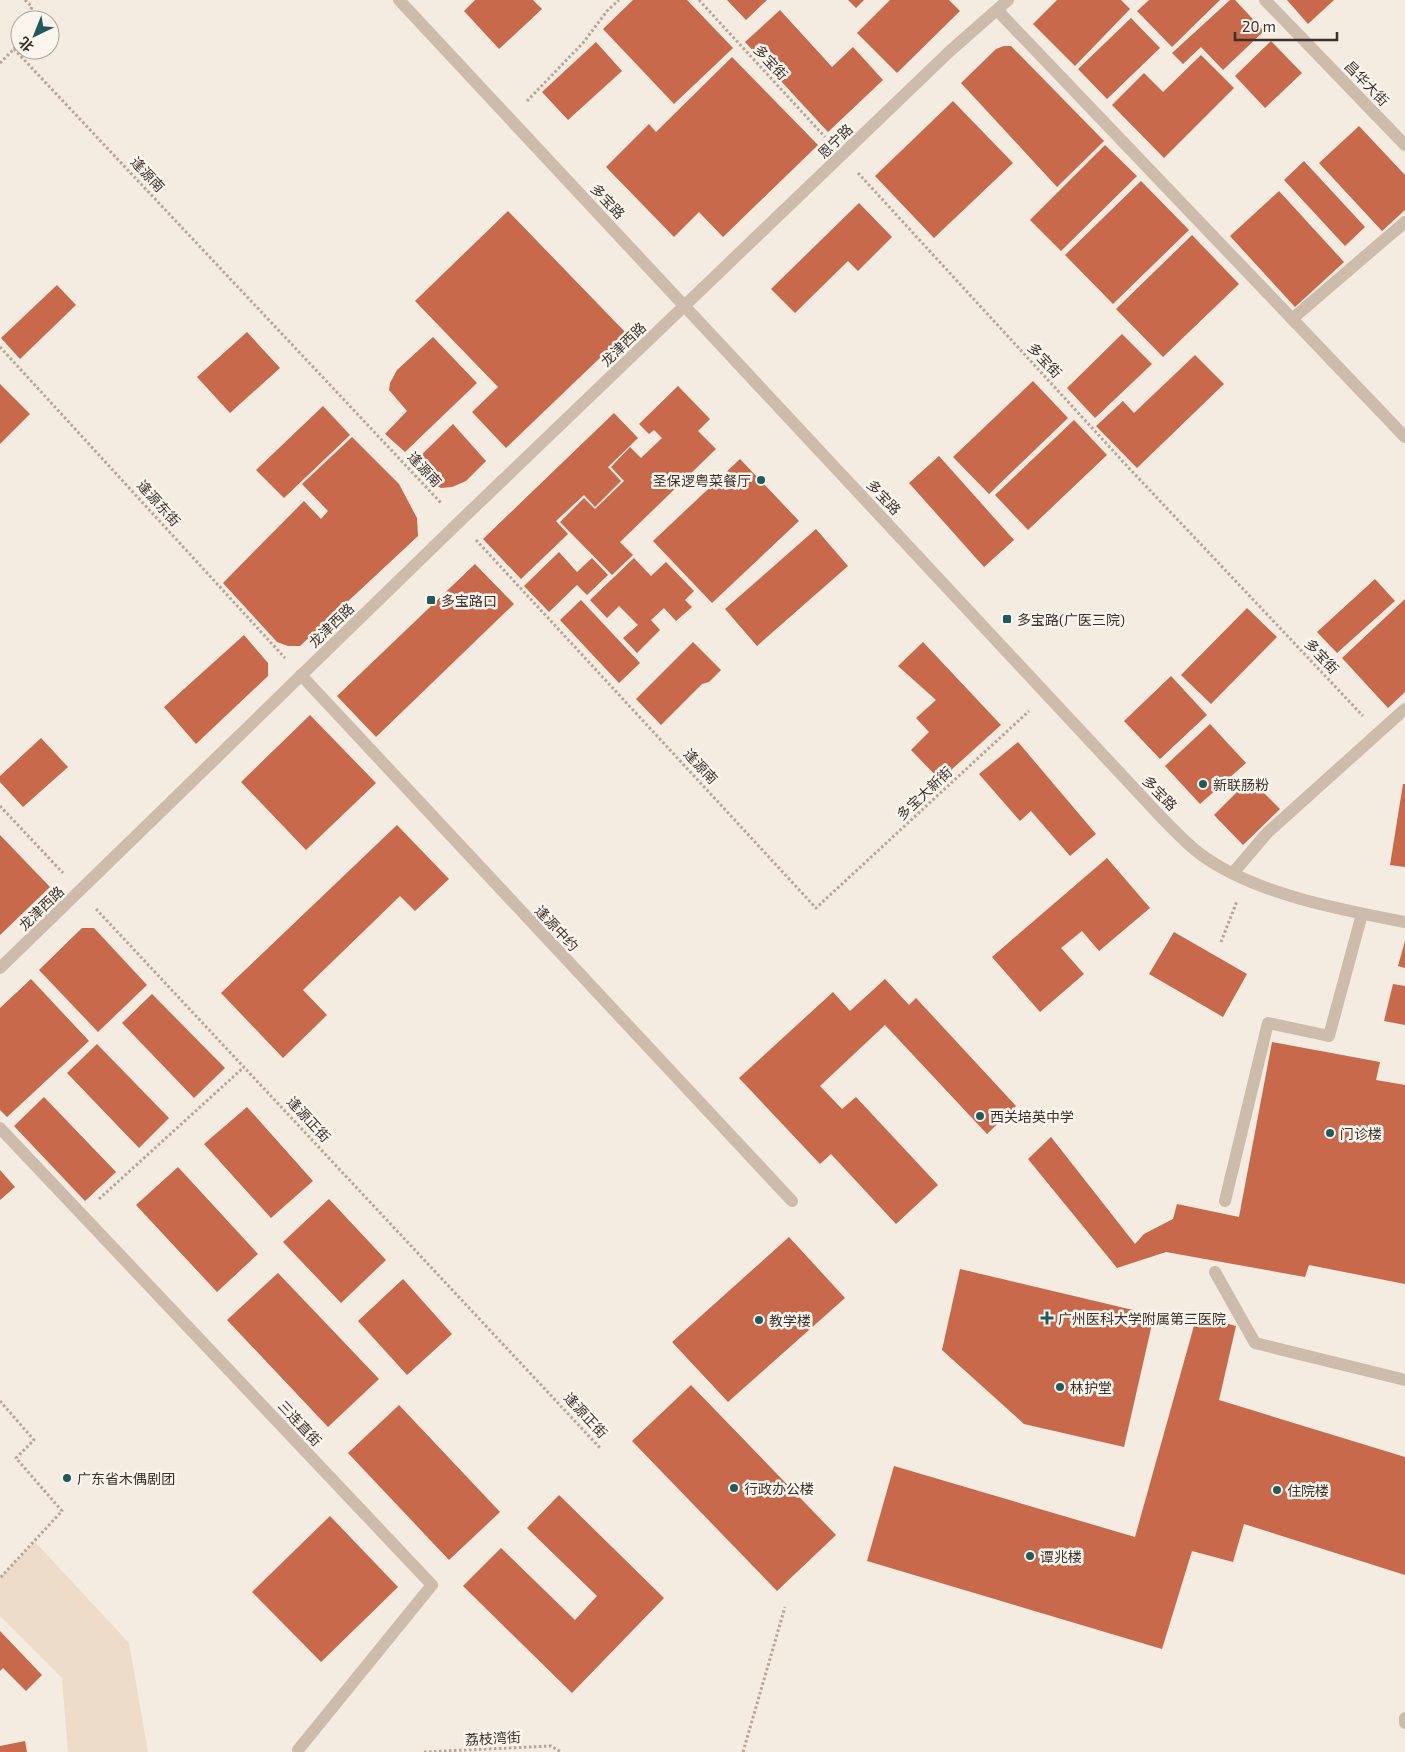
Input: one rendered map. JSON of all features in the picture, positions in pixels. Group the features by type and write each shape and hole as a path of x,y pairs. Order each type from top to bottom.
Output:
{"street":[{"name":"多宝路","path":"399,0 1174,829 1199,853 1233,873 1316,903 1405,922"},
{"name":"恩宁路","path":"685,306 950,51 1008,0"},
{"name":"昌华大街","path":"1265,0 1405,144"},
{"path":"997,10 1405,437"},
{"path":"1292,319 1405,222"},
{"name":"龙津西路","path":"0,968 459,522 685,306"},
{"name":"逢源中约","path":"301,675 792,1201"},
{"path":"1233,873 1267,834 1405,709"},
{"path":"1225,1201 1268,1023 1329,1036 1362,914"},
{"name":"三连直街","path":"0,1128 432,1585 298,1750"},
{"path":"1216,1272 1255,1343 1405,1380"}],"path":[{"path":"25,0 32,7 31,10"},
{"path":"510,118 583,43 607,11 619,0"},
{"name":"多宝街","path":"699,0 1126,466 1379,732"},
{"path":"0,63 10,53"},
{"name":"逢源南","path":"24,60 459,522 816,908"},
{"name":"逢源东街","path":"0,347 301,675"},
{"name":"多宝大新街","path":"816,908 1048,694"},
{"name":"逢源正街","path":"0,806 601,1449"},
{"path":"1221,942 1239,894"},
{"path":"82,1215 245,1067"},
{"path":"0,1401 34,1440 16,1458 62,1511 0,1578"},
{"path":"743,1752 786,1607"},
{"name":"荔枝湾街","path":"424,1752 551,1746 561,1752"}],"shaded area":[{"path":"35,1542 129,1643 148,1752 68,1752 62,1678 0,1616 0,1578"}],"building":[{"path":"475,0 533,0 542,9 499,49 464,11"},
{"path":"633,0 687,0 733,48 674,104 603,29"},
{"path":"727,0 767,0 746,20"},
{"path":"848,0 864,0 856,8"},
{"path":"890,0 949,0 960,11 897,73 857,33"},
{"path":"1057,0 1121,0 1130,9 1075,66 1033,24"},
{"path":"1149,0 1220,0 1172,47 1137,11"},
{"path":"1230,0 1235,0 1264,31 1223,70 1201,47 1183,64 1172,53"},
{"path":"1287,0 1334,0 1308,24"},
{"path":"780,10 832,67 853,47 883,80 828,132 745,42"},
{"path":"1131,18 1160,48 1107,99 1078,69"},
{"path":"1271,41 1302,73 1265,108 1235,76"},
{"path":"596,42 622,71 568,120 542,92"},
{"path":"1011,46 1104,141 1057,187 961,83 996,49"},
{"path":"1201,55 1234,88 1164,158 1112,105 1144,73 1163,92"},
{"path":"732,57 818,145 723,237 699,212 674,237 606,167 649,124 656,132"},
{"path":"953,101 1013,163 934,238 875,176"},
{"path":"1359,126 1405,175 1405,210 1382,231 1319,163"},
{"path":"1105,145 1137,176 1061,251 1030,220"},
{"path":"1304,161 1365,227 1345,246 1284,180"},
{"path":"1141,181 1189,230 1113,304 1065,255"},
{"path":"1279,191 1344,262 1295,307 1230,236"},
{"path":"859,203 892,237 858,271 848,261 795,313 771,289"},
{"path":"508,211 626,333 506,448 472,412 498,387 415,301"},
{"path":"1192,235 1239,284 1163,357 1116,309"},
{"path":"57,285 76,305 20,359 1,338"},
{"path":"247,332 280,368 230,413 197,377"},
{"path":"1122,334 1152,364 1095,418 1067,388"},
{"path":"433,337 477,383 405,452 385,434 407,411 389,390 390,383 397,370"},
{"path":"1195,355 1224,384 1137,468 1096,426 1123,401 1134,413"},
{"path":"1033,381 1068,418 989,494 953,457"},
{"path":"0,384 30,414 0,444"},
{"path":"678,386 710,419 698,431 716,449 620,542 633,555 612,575 560,522 584,498 595,509 624,481 611,467 630,447 641,458 662,438 654,430 649,434 639,424"},
{"path":"323,406 350,435 284,498 256,470"},
{"path":"614,413 638,438 608,467 621,481 595,507 584,495 556,521 568,534 521,579 483,539"},
{"path":"1074,420 1107,455 1028,530 995,495"},
{"path":"453,424 486,461 466,481 452,487 441,488 431,483 413,463"},
{"path":"352,437 399,484 417,518 418,536 300,646 288,646 277,642 223,583 304,501 321,519 328,511 302,484"},
{"path":"939,456 1014,540 984,567 909,483"},
{"path":"740,459 799,521 712,603 653,541"},
{"path":"816,529 848,566 757,646 725,609"},
{"path":"559,552 577,572 592,558 608,575 587,595 577,585 549,612 524,586"},
{"path":"634,558 651,576 666,562 694,591 685,600 692,607 676,621 664,608 651,620 660,630 637,653 623,638 638,625 619,606 607,618 590,600"},
{"path":"475,564 514,604 376,737 337,696"},
{"path":"1375,579 1395,601 1337,653 1317,632"},
{"path":"1405,599 1405,692 1388,708 1342,658"},
{"path":"581,600 640,663 619,683 560,620"},
{"path":"1247,608 1277,637 1211,704 1181,675"},
{"path":"244,635 268,663 268,676 196,744 164,707"},
{"path":"693,642 721,670 709,682 702,684 661,725 636,699"},
{"path":"923,642 1001,725 940,780 911,750 929,732 916,718 936,700 898,666"},
{"path":"1171,676 1207,715 1160,759 1124,721"},
{"path":"310,715 376,783 306,850 241,782"},
{"path":"1210,724 1246,763 1200,804 1165,766"},
{"path":"41,738 68,767 23,807 0,782 0,776"},
{"path":"1018,742 1096,834 1070,856 1031,811 1020,821 979,774"},
{"path":"1250,779 1280,809 1243,845 1214,815"},
{"path":"1403,784 1405,784 1405,867 1390,865"},
{"path":"397,825 449,879 415,911 400,896 303,990 327,1015 283,1058 221,993"},
{"path":"0,835 50,887 0,935"},
{"path":"1107,858 1150,908 1099,951 1082,931 1061,948 1084,974 1040,1012 992,957"},
{"path":"82,928 94,928 147,985 98,1032 39,970"},
{"path":"1174,932 1247,974 1223,1017 1149,974"},
{"path":"1405,941 1405,968 1398,966"},
{"path":"31,979 89,1041 7,1117 0,1110 0,1008"},
{"path":"885,979 909,1005 916,998 1016,1106 987,1134 885,1025 820,1086 842,1109 856,1097 938,1185 896,1224 831,1154 820,1164 739,1078 833,992 850,1011"},
{"path":"1393,984 1405,986 1405,1025 1384,1021"},
{"path":"152,994 225,1068 194,1098 122,1023"},
{"name":"门诊楼","path":"1272,1042 1380,1062 1376,1080 1405,1085 1405,1284 1309,1265 1305,1277 1166,1252 1117,1268 1028,1159 1051,1137 1135,1244 1144,1234 1173,1219 1177,1204 1239,1217"},
{"path":"97,1044 169,1118 139,1148 67,1073"},
{"path":"44,1097 116,1172 85,1201 14,1126"},
{"path":"247,1107 313,1181 271,1218 204,1144"},
{"path":"178,1167 258,1254 217,1292 136,1205"},
{"path":"0,1170 15,1187 0,1200"},
{"path":"329,1199 386,1260 341,1303 283,1242"},
{"name":"教学楼","path":"789,1237 845,1298 728,1402 672,1342"},
{"name":"林护堂","path":"960,1269 1154,1315 1124,1447 1024,1424 942,1350"},
{"path":"278,1273 379,1379 328,1427 227,1320"},
{"path":"403,1279 452,1334 407,1375 358,1321"},
{"path":"1197,1315 1236,1326 1219,1400 1405,1457 1405,1575 1244,1524 1233,1562 1192,1551 1162,1649 867,1561 894,1466 1135,1537"},
{"name":"行政办公楼","path":"691,1385 836,1535 777,1591 632,1441"},
{"path":"399,1405 500,1512 449,1560 348,1453"},
{"path":"559,1495 664,1598 572,1693 463,1586 501,1548 575,1620 597,1596 527,1528"},
{"path":"330,1516 398,1587 321,1662 252,1592"},
{"path":"0,1631 42,1675 26,1691 3,1668 0,1671"},
{"path":"25,1741 27,1752 0,1752 0,1746"}],"place":[{"name":"圣保逻粤菜餐厅","path":"761,480"},
{"name":"多宝路口","path":"431,600"},
{"name":"多宝路(广医三院)","path":"1007,619"},
{"name":"新联肠粉","path":"1203,784"},
{"name":"西关培英中学","path":"980,1116"},
{"name":"门诊楼","path":"1330,1133"},
{"name":"广州医科大学附属第三医院","path":"1047,1318"},
{"name":"教学楼","path":"759,1320"},
{"name":"林护堂","path":"1060,1387"},
{"name":"广东省木偶剧团","path":"67,1478"},
{"name":"行政办公楼","path":"734,1488"},
{"name":"住院楼","path":"1277,1490"},
{"name":"谭兆楼","path":"1030,1556"}]}
